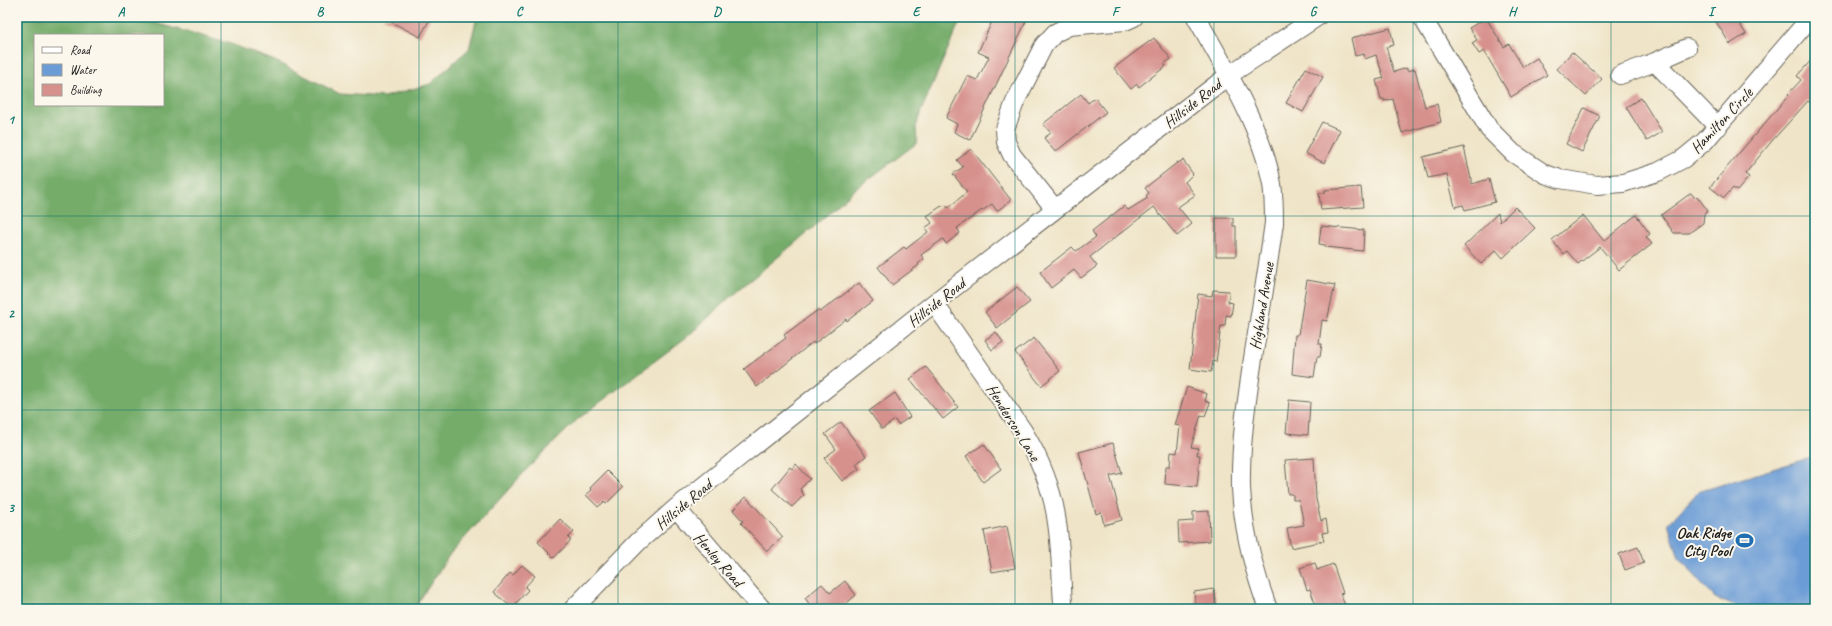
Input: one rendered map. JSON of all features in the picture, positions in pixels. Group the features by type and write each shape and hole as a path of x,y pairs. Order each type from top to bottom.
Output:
{"street":[{"path":"1055,209 1012,155 1006,142 1005,129 1014,102 1044,45 1055,32 1069,26 1125,21 1134,17"},
{"name":"Highland Avenue","path":"1196,17 1228,75 1260,143 1272,183 1274,224 1245,408 1241,456 1241,489 1249,546 1260,587 1268,609"},
{"name":"Hillside Road","path":"573,609 613,566 676,508 934,303 1228,75 1317,17"},
{"name":"Hamilton Circle","path":"1422,17 1489,128 1513,153 1545,174 1560,179 1597,185 1623,183 1658,172 1683,159 1705,141 1718,127 1811,17"},
{"path":"1620,76 1687,48"},
{"path":"1655,62 1718,127"},
{"name":"Henderson Lane","path":"934,303 1023,431 1046,476 1057,522 1062,603"},
{"name":"Henley Road","path":"676,508 762,609"}],"green space":[{"path":"17,17 133,17 231,44 275,61 340,94 384,97 430,84 469,49 477,17 964,17 957,28 921,111 916,127 917,143 854,190 814,227 729,298 688,336 578,419 528,468 450,554 414,609 17,609"}],"water":[{"name":"Oak Ridge City Pool","path":"1815,456 1815,609 1742,609 1715,598 1679,558 1668,524 1698,492"}],"building":[{"path":"382,17 431,17 420,37"},
{"path":"994,17 1028,17 970,140 954,132 957,124 946,118 967,76 977,80 989,57 978,52"},
{"path":"1713,17 1735,17 1746,34 1730,44"},
{"path":"1486,18 1504,47 1509,44 1523,67 1537,58 1547,75 1511,97 1484,51 1479,54 1472,43 1477,40 1469,28"},
{"path":"1390,28 1394,45 1386,47 1394,72 1407,68 1407,71 1415,69 1425,107 1437,104 1441,122 1402,133 1393,99 1384,101 1384,99 1381,99 1376,80 1384,78 1376,55 1365,59 1364,54 1355,56 1351,38"},
{"path":"1154,38 1171,59 1164,64 1166,66 1139,87 1137,84 1131,89 1114,68"},
{"path":"1572,52 1602,79 1586,96 1557,69"},
{"path":"1815,56 1815,107 1808,101 1771,142 1745,174 1749,177 1737,191 1733,188 1724,198 1710,187 1789,95 1788,94 1801,80 1797,76"},
{"path":"1306,68 1323,77 1303,112 1286,103"},
{"path":"1081,94 1088,103 1095,98 1106,112 1055,152 1044,138 1051,133 1043,124"},
{"path":"1641,98 1662,132 1647,141 1626,107"},
{"path":"1584,108 1600,116 1582,152 1566,144"},
{"path":"1322,122 1340,130 1324,163 1305,153"},
{"path":"1464,147 1472,184 1489,179 1495,202 1465,210 1463,205 1455,207 1447,174 1428,178 1423,157"},
{"path":"971,149 1011,200 997,211 992,204 982,210 957,228 960,233 946,244 943,239 921,255 924,259 918,264 919,265 892,285 878,267 904,247 906,249 928,232 925,228 932,223 927,216 945,205 948,208 967,192 953,174 963,167 957,160"},
{"path":"1183,160 1193,174 1185,182 1195,195 1178,207 1192,224 1177,236 1154,207 1090,257 1097,266 1081,278 1074,270 1051,288 1040,272 1072,247 1076,251 1096,237 1092,231 1124,206 1128,210 1148,198 1146,196 1149,193 1145,188 1178,162"},
{"path":"1361,187 1363,207 1321,210 1319,193 1325,193 1325,190"},
{"path":"1691,193 1695,198 1697,196 1708,211 1704,214 1703,223 1689,233 1674,233 1661,215"},
{"path":"1515,207 1535,228 1503,258 1496,250 1481,264 1464,246 1498,213 1500,222"},
{"path":"1583,215 1604,241 1636,215 1650,234 1646,237 1652,244 1619,270 1600,247 1578,264 1567,251 1563,254 1552,240"},
{"path":"1216,218 1233,218 1233,226 1236,226 1236,256 1216,256"},
{"path":"1321,226 1364,230 1363,251 1325,247 1325,245 1319,244"},
{"path":"1307,280 1335,285 1327,321 1322,320 1319,344 1322,344 1320,357 1317,357 1314,377 1292,374 1295,335 1298,335"},
{"path":"859,283 873,301 847,321 846,319 814,344 813,342 757,387 744,369 786,338 784,335 818,310 820,312"},
{"path":"1017,287 1030,302 997,328 985,312"},
{"path":"1213,290 1229,291 1228,302 1233,303 1231,316 1226,315 1225,326 1221,326 1216,362 1213,361 1211,372 1190,369 1198,294 1212,296"},
{"path":"996,332 1003,342 992,350 985,340"},
{"path":"1034,338 1060,371 1041,386 1015,352"},
{"path":"926,367 958,407 943,419 910,379"},
{"path":"1187,387 1207,394 1205,401 1210,403 1205,416 1201,415 1191,447 1198,448 1197,455 1200,455 1197,487 1165,484 1166,466 1170,466 1171,452 1177,453 1180,426 1175,425"},
{"path":"895,393 910,417 898,425 895,420 882,429 869,411"},
{"path":"1289,400 1310,402 1308,435 1286,433"},
{"path":"841,422 866,456 856,464 859,469 842,481 824,458 836,449 825,434"},
{"path":"1113,443 1122,473 1110,476 1122,520 1104,525 1101,512 1096,514 1079,452"},
{"path":"984,444 1001,469 983,482 966,456"},
{"path":"1314,458 1316,499 1321,521 1326,519 1328,532 1322,533 1324,541 1291,548 1287,528 1304,525 1299,500 1293,500 1293,494 1288,494 1285,460"},
{"path":"796,464 810,479 800,489 804,495 792,507 772,489 790,467 792,469"},
{"path":"607,471 623,487 606,504 604,502 598,507 586,495 592,490 590,488"},
{"path":"746,497 783,537 767,551 741,523 743,521 733,510"},
{"path":"1209,511 1210,541 1179,543 1178,522 1193,521 1193,512"},
{"path":"560,519 574,532 568,538 571,540 554,558 538,542"},
{"path":"1007,526 1015,568 992,572 984,531"},
{"path":"1638,547 1644,563 1625,570 1619,554"},
{"path":"1315,563 1317,570 1333,564 1343,593 1340,594 1347,609 1317,609 1310,589 1307,590 1300,568"},
{"path":"522,565 535,576 525,587 528,590 512,608 494,592 510,573 513,575"},
{"path":"845,581 856,595 840,609 813,609 805,598 822,584 830,593"},
{"path":"1214,589 1217,609 1196,609 1194,592"}],"place":[{"name":"Oak Ridge City Pool","path":"1744,541"}]}
